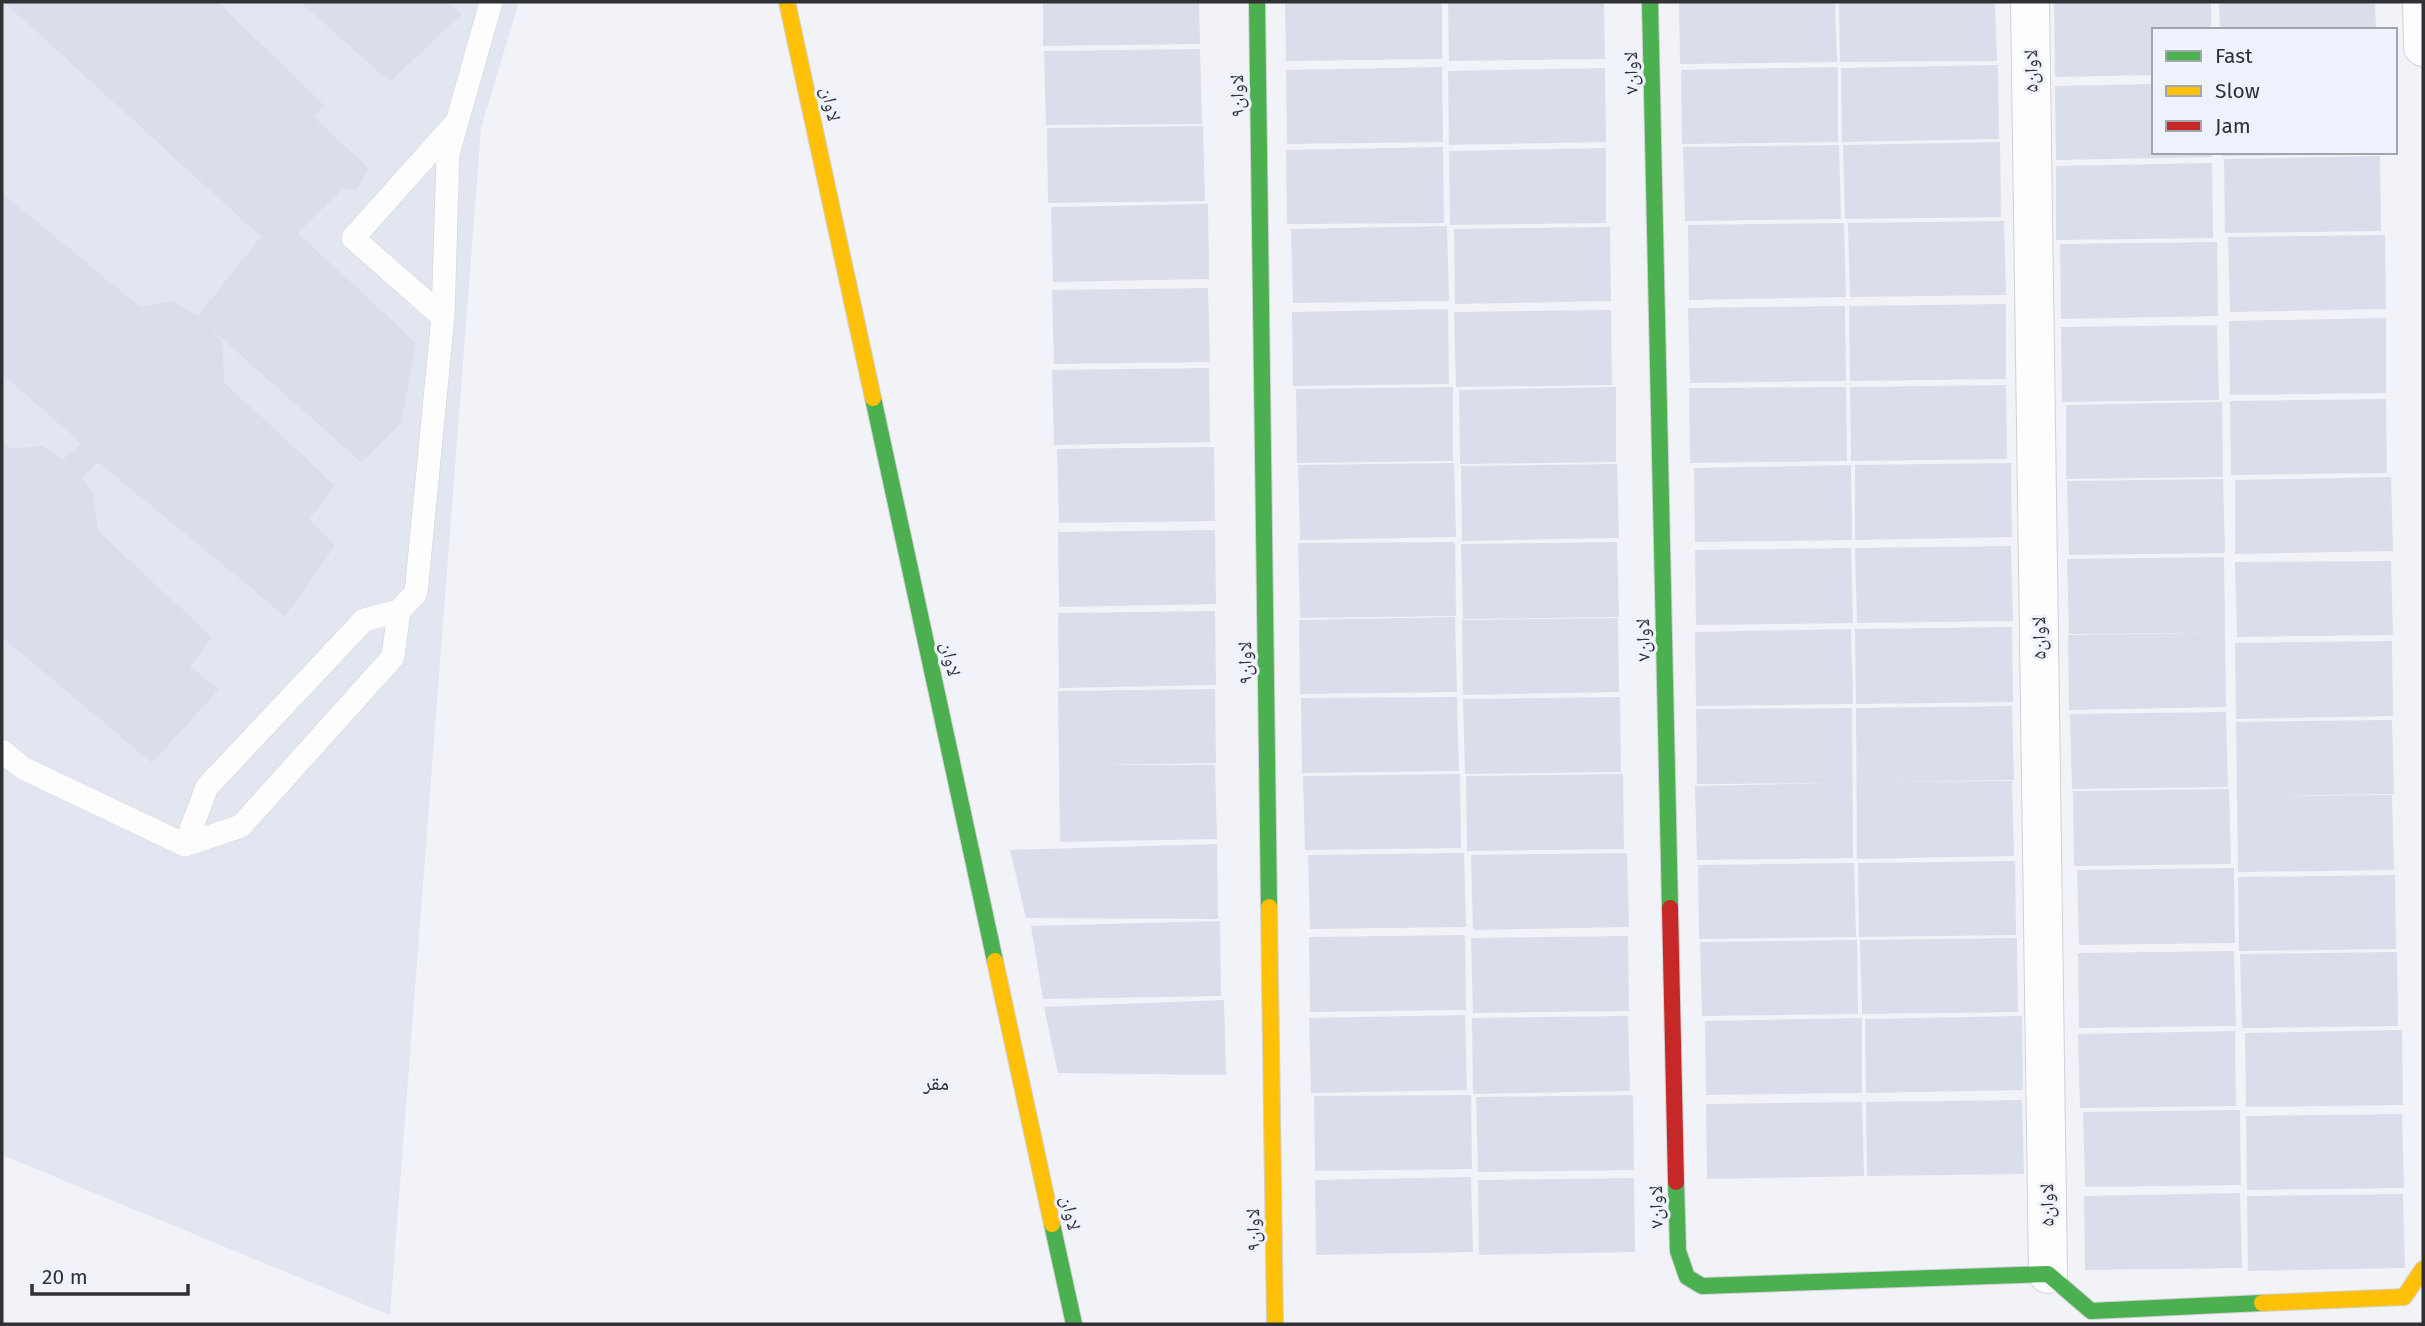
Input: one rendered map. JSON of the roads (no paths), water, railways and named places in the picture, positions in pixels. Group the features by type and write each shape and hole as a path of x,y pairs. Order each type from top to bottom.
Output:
{"street":[{"name":"لاوان","path":"787,2 1074,1324"},
{"name":"۹لاوان","path":"1257,2 1275,1324"},
{"name":"۷لاوان","path":"1650,2 1678,1251 1686,1277 1702,1286 2048,1274"},
{"name":"۵لاوان","path":"2030,2 2048,1274"},
{"path":"2422,2 2423,47"},
{"path":"2048,1274 2091,1311 2404,1297 2423,1269"}],"lane":[{"path":"185,845 206,787 364,620 399,611 416,593 443,317 448,154 491,2"},
{"path":"443,317 353,238 457,122"},
{"path":"2,751 12,769 185,845 241,826 393,657 399,611"}],"district":[{"name":"مقر","path":"936,1083"}]}
